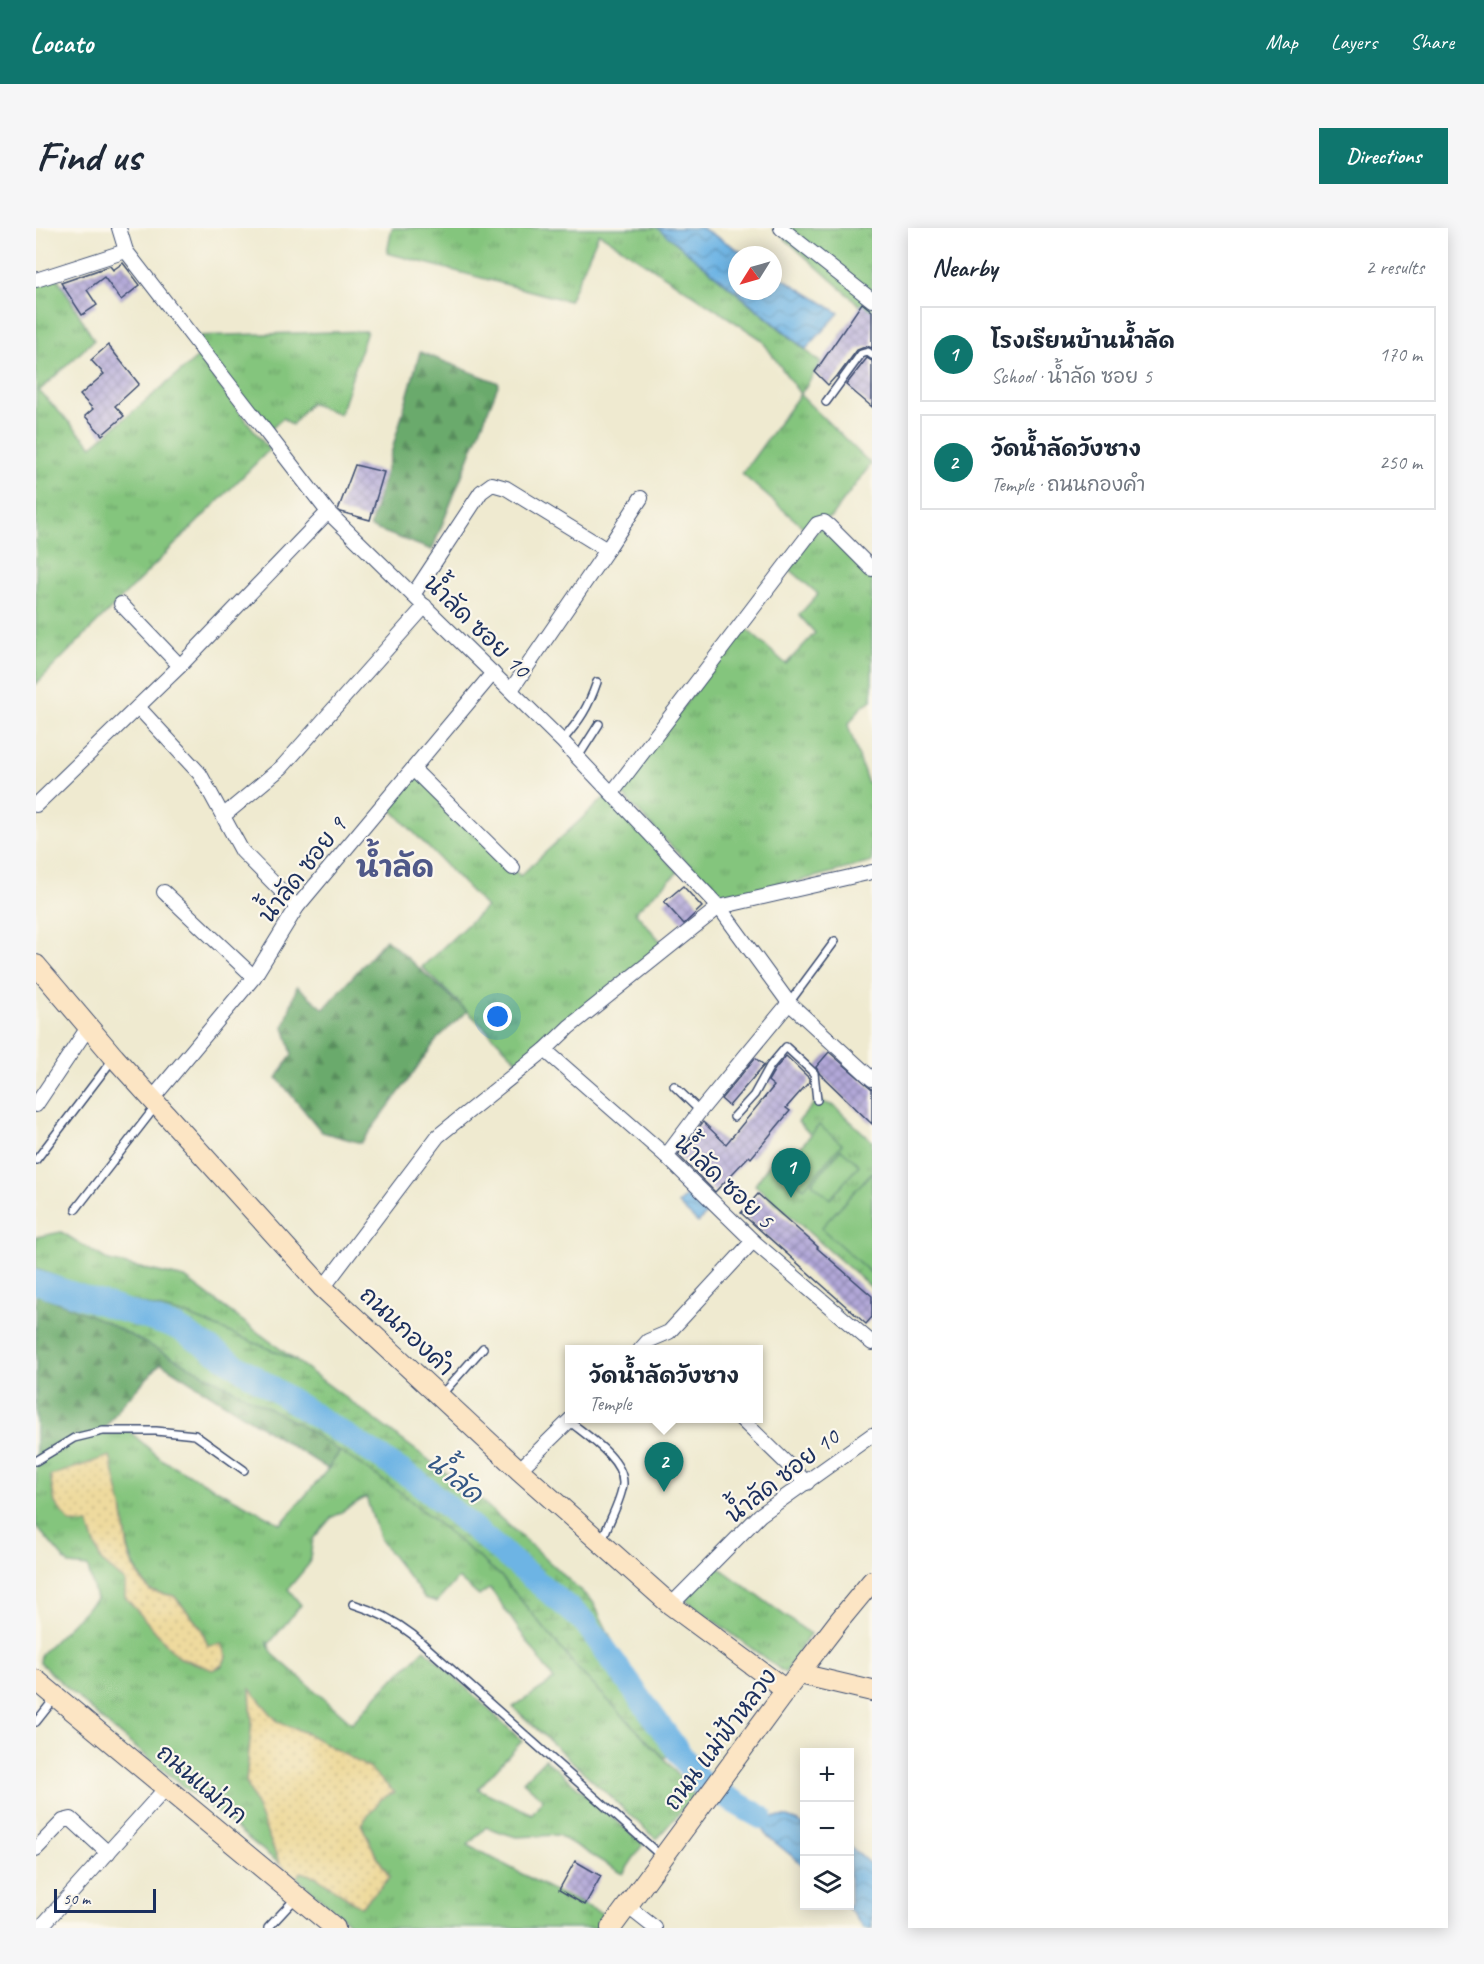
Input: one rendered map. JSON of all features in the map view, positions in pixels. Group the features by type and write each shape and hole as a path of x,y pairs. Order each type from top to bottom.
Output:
{"street":[{"path":"36,280 126,251 119,228"},
{"path":"781,228 872,300"},
{"name":"น้ำลัด ซอย 10","path":"126,251 328,512 511,690 612,793 719,907 789,1003 872,1079"},
{"path":"413,595 481,492 492,484 506,488 607,550"},
{"path":"511,690 641,498"},
{"path":"36,805 180,666 328,512"},
{"path":"612,793 817,524 824,522 829,526 872,569"},
{"path":"122,604 180,666"},
{"path":"223,816 282,767 425,606"},
{"name":"น้ำลัด ซอย 9","path":"155,1101 254,977 297,907 493,673"},
{"path":"138,707 200,774 243,851 297,907"},
{"path":"413,769 513,868"},
{"path":"323,1288 438,1136 719,907 872,872"},
{"path":"164,892 254,977"},
{"name":"ถนนกองคำ","path":"39,974 89,1026 114,1058 323,1288 519,1470 671,1605 786,1690"},
{"path":"666,1156 789,1003"},
{"path":"36,1105 89,1026"},
{"name":"น้ำลัด ซอย 5","path":"545,1050 666,1156 753,1241 872,1343"},
{"path":"652,1345 669,1332 753,1241"},
{"path":"519,1470 568,1423"},
{"path":"744,1423 807,1483"},
{"name":"น้ำลัด ซอย 10","path":"671,1605 760,1515 872,1435"},
{"name":"ถนน แม่ฟ้าหลวง","path":"611,1928 786,1690 872,1581"},
{"path":"800,1674 872,1691"},
{"name":"ถนนแม่กก","path":"36,1680 335,1928"},
{"path":"40,1928 166,1788"},
{"path":"36,1849 63,1821 71,1819 108,1853"},
{"path":"627,1906 655,1928"}],"lane":[{"path":"826,402 861,354 868,352 872,355"},
{"path":"562,741 582,718 597,682"},
{"path":"577,758 599,724"},
{"path":"789,1003 835,941"},
{"path":"734,1117 754,1095 770,1066 786,1047 814,1073 817,1100"},
{"path":"36,1160 114,1058"},
{"path":"674,1086 700,1111"},
{"path":"76,1209 155,1101"},
{"path":"439,1397 483,1348"},
{"path":"574,1423 606,1450 622,1471 623,1485 620,1498 605,1533"},
{"path":"36,1461 74,1438 103,1431 156,1431 195,1435 244,1470"},
{"path":"353,1604 396,1621 663,1858"},
{"path":"36,1722 56,1696"},
{"path":"268,1928 297,1897"}],"green space":[{"path":"392,228 658,228 728,286 728,300 745,300 821,363 800,395 871,464 831,517 803,527 742,474 800,394 761,339 599,233 569,301 387,253"},
{"path":"773,228 872,228 872,315 865,310"},
{"path":"57,277 94,340 39,391 92,446 198,357 269,450 36,684 36,284"},
{"path":"367,331 340,414 310,403 292,425 283,418 267,433 192,336"},
{"path":"420,352 499,383 432,550 370,527"},
{"path":"820,527 872,573 872,700 862,706 848,725 867,781 872,786 872,862 723,901 620,792 743,626 786,664 815,633 799,615 818,594 787,567"},
{"path":"417,773 520,876 606,796 678,872 635,912 663,944 518,1061 422,967 486,907 390,808"},
{"path":"386,939 467,1011 438,1038 361,1143 322,1132 277,1078 292,1054 284,1027 297,986 324,1009"},
{"path":"817,1100 834,1106 872,1141 872,1288 755,1185 781,1147 793,1156 811,1135 798,1122"},
{"path":"819,1125 842,1144 804,1188 782,1169"},
{"path":"841,1149 859,1165 830,1199 812,1183"},
{"path":"872,1172 872,1274 821,1228"},
{"path":"61,1232 109,1261 185,1278 295,1360 190,1316 99,1293 36,1269 36,1237"},
{"path":"36,1269 102,1294 190,1316 295,1360 473,1493 593,1602 631,1678 683,1746 664,1758 577,1668 501,1576 399,1491 299,1424 104,1321 36,1293"},
{"path":"36,1293 104,1321 299,1424 340,1451 328,1469 161,1363 120,1407 103,1431 74,1438 36,1463"},
{"path":"129,1431 162,1460 281,1524 328,1469 340,1451 399,1491 501,1576 577,1668 664,1758 695,1796 656,1839 513,1707 554,1680 490,1588 479,1596 458,1578 437,1602 425,1598 380,1540 366,1497 331,1518 313,1539 309,1564 288,1589 301,1605 269,1644 266,1641 274,1655 352,1723 382,1690 425,1649 522,1741 478,1789 532,1814 543,1799 523,1781 545,1759 643,1844 623,1874 558,1835 516,1837 486,1827 468,1845 550,1889 608,1916 599,1928 355,1928 297,1878 301,1872 317,1877 361,1907 390,1877 377,1857 361,1824 381,1799 306,1733 278,1722 250,1690 252,1722 246,1781 280,1864 109,1726 40,1663 41,1654 96,1599 88,1567 69,1565 36,1526 36,1463 74,1438","holes":["122,1507 129,1551 142,1580 150,1591 174,1596 201,1628 208,1646 227,1656 222,1666 213,1670 125,1581 101,1561 88,1524"]},
{"path":"713,1563 810,1634 785,1673 686,1600"}],"sand":[{"path":"110,1456 122,1507 129,1557 138,1575 150,1591 174,1596 201,1628 208,1646 222,1644 227,1656 222,1665 213,1670 178,1657 125,1597 125,1581 101,1561 88,1524 70,1523 55,1503 50,1476"},
{"path":"250,1689 278,1722 306,1733 369,1768 394,1792 381,1799 361,1824 377,1857 390,1877 361,1907 317,1877 301,1872 297,1878 280,1864 246,1781 252,1722"}],"water":[{"path":"658,228 702,228 732,246 728,246 728,285"},
{"path":"782,278 839,313 806,349 746,300 782,300"},
{"path":"687,1195 706,1214 698,1223 678,1204"},
{"path":"761,1817 788,1817 800,1823 800,1863 765,1834"},
{"path":"854,1850 872,1866 872,1928 864,1928 849,1910 854,1910"}],"building":[{"path":"123,263 140,285 121,300 104,277 87,290 97,305 82,315 61,283 110,266 113,270"},
{"path":"862,303 872,311 872,348 867,346 857,350 837,377 828,385 815,372"},
{"path":"108,345 139,384 115,406 124,416 102,435 85,416 93,409 80,395 104,374 91,360"},
{"path":"867,358 872,361 872,407 846,385"},
{"path":"355,465 384,472 370,520 338,510"},
{"path":"683,886 702,907 684,924 664,902"},
{"path":"829,1052 872,1089 872,1124 820,1074 816,1067"},
{"path":"786,1056 809,1078 809,1082 786,1108 790,1111 751,1158 749,1156 715,1192 678,1155 703,1122 726,1144 774,1086 768,1081"},
{"path":"755,1058 764,1065 729,1106 721,1099"},
{"path":"758,1194 872,1296 872,1317 866,1324 741,1213"},
{"path":"575,1861 601,1876 585,1905 559,1890"}],"waterway":[{"name":"น้ำลัด","path":"36,1282 178,1328 417,1481 585,1622 701,1783 761,1817"}],"place":[{"name":"โรงเรียนบ้านน้ำลัด","path":"791,1198"},
{"name":"วัดน้ำลัดวังซาง","path":"664,1492"}],"district":[{"name":"น้ำลัด","path":"395,867"}]}
